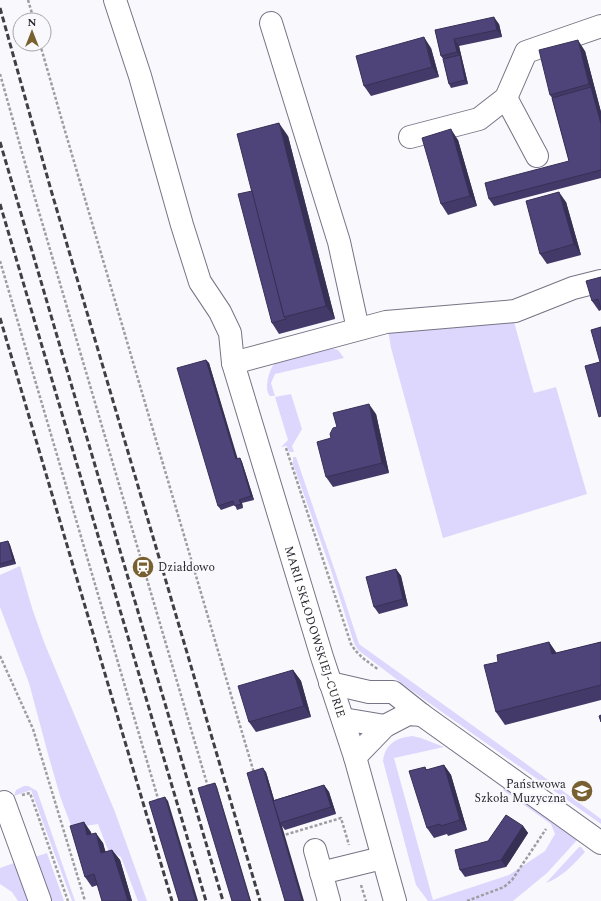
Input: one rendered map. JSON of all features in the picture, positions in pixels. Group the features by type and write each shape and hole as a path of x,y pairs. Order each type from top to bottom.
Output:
{"street":[{"name":"MARII SKŁODOWSKIEJ-CURIE","path":"115,0 140,76 182,225 200,282 220,312 230,333 234,364 330,683 355,757 395,901"},
{"path":"271,23 339,242 358,329"},
{"path":"410,137 479,118 506,98 526,52 601,26"},
{"path":"506,98 537,156"},
{"path":"234,364 358,329 394,321 515,311 573,288 601,281"},
{"path":"330,683 369,692 393,692 422,715 601,843"},
{"path":"343,719 369,692"},
{"path":"355,757 385,726 408,714 422,715"},
{"path":"343,719 385,726"},
{"path":"4,802 40,901"},
{"path":"315,850 329,901"},
{"path":"321,873 382,858"}],"path":[{"path":"28,0 32,12"},
{"path":"42,52 255,777"},
{"path":"0,74 36,203 210,794"},
{"path":"0,261 159,802"},
{"path":"286,448 351,644 355,651 364,660 381,672"},
{"path":"0,656 33,729 85,901"},
{"path":"4,802 30,792 68,901"},
{"path":"467,901 504,887 512,880 558,812"}],"shaded area":[{"path":"514,322 534,393 556,387 587,494 443,538 391,348 388,330"},
{"path":"331,348 338,350 344,358 275,374 271,383 275,396 270,396 267,390 267,385 273,365 281,359 287,357"},
{"path":"291,394 302,429 292,446 294,452 289,452 287,446 281,447 288,440 275,397"},
{"path":"293,457 296,457 359,644 601,819 601,824 408,688 358,650 354,643 331,570 293,464"},
{"path":"20,566 32,608 44,642 115,812 147,901 138,901 121,857 108,850 98,824 72,828 61,799 29,683 0,607 0,575"},
{"path":"412,736 444,747 394,758 433,900 509,875 545,851 555,834 551,824 503,790 504,787 578,839 547,873 513,901 428,901 416,885 383,761 386,750 392,743 401,738"},
{"path":"24,786 28,786 37,791 75,901 72,901 31,790 14,796 16,790"},
{"path":"579,847 581,847 585,852 562,874 546,883"},
{"path":"47,853 64,901 50,901 35,857"},
{"path":"14,863 28,901 18,901 12,892 0,884 0,868"}],"building":[{"path":"494,17 497,30 454,39 457,52 441,56 435,30"},
{"path":"424,37 432,67 364,86 356,56"},
{"path":"578,40 589,84 550,95 539,50"},
{"path":"460,55 465,80 449,84 443,59"},
{"path":"591,87 601,124 601,170 489,199 485,183 569,161 552,98"},
{"path":"279,123 326,306 284,317 237,134"},
{"path":"451,129 470,196 441,204 422,138"},
{"path":"252,191 284,317 286,319 272,323 238,194"},
{"path":"559,192 574,244 540,254 526,201"},
{"path":"601,277 601,309 598,299 592,301 586,281"},
{"path":"601,327 601,416 599,417 585,366 600,362 591,330"},
{"path":"206,360 236,459 240,458 251,496 239,500 241,504 235,506 233,501 218,506 177,368"},
{"path":"369,404 382,463 326,477 317,442 331,438 330,434 333,428 337,427 333,413"},
{"path":"8,541 13,560 0,564 0,543"},
{"path":"396,569 403,599 374,607 366,577"},
{"path":"549,642 552,654 601,642 601,685 496,712 484,665 498,662 497,655"},
{"path":"293,670 304,706 249,722 238,686"},
{"path":"444,765 460,820 441,826 440,824 427,828 409,771 425,767 426,770"},
{"path":"263,768 302,901 285,901 247,773"},
{"path":"215,783 250,901 232,901 198,788"},
{"path":"324,785 331,807 280,823 273,801"},
{"path":"165,797 196,901 179,901 149,802"},
{"path":"506,815 523,826 501,860 460,870 455,850 488,841"},
{"path":"84,822 87,835 96,833 101,853 112,850 128,901 102,901 94,874 85,877 70,826"}],"railway":[{"path":"0,8 51,190 260,901"},
{"path":"0,142 223,901"},
{"path":"0,204 206,901"},
{"path":"0,318 172,901"}],"place":[{"name":"Działdowo","path":"143,567"},
{"name":"Państwowa Szkoła Muzyczna","path":"582,791"}]}
